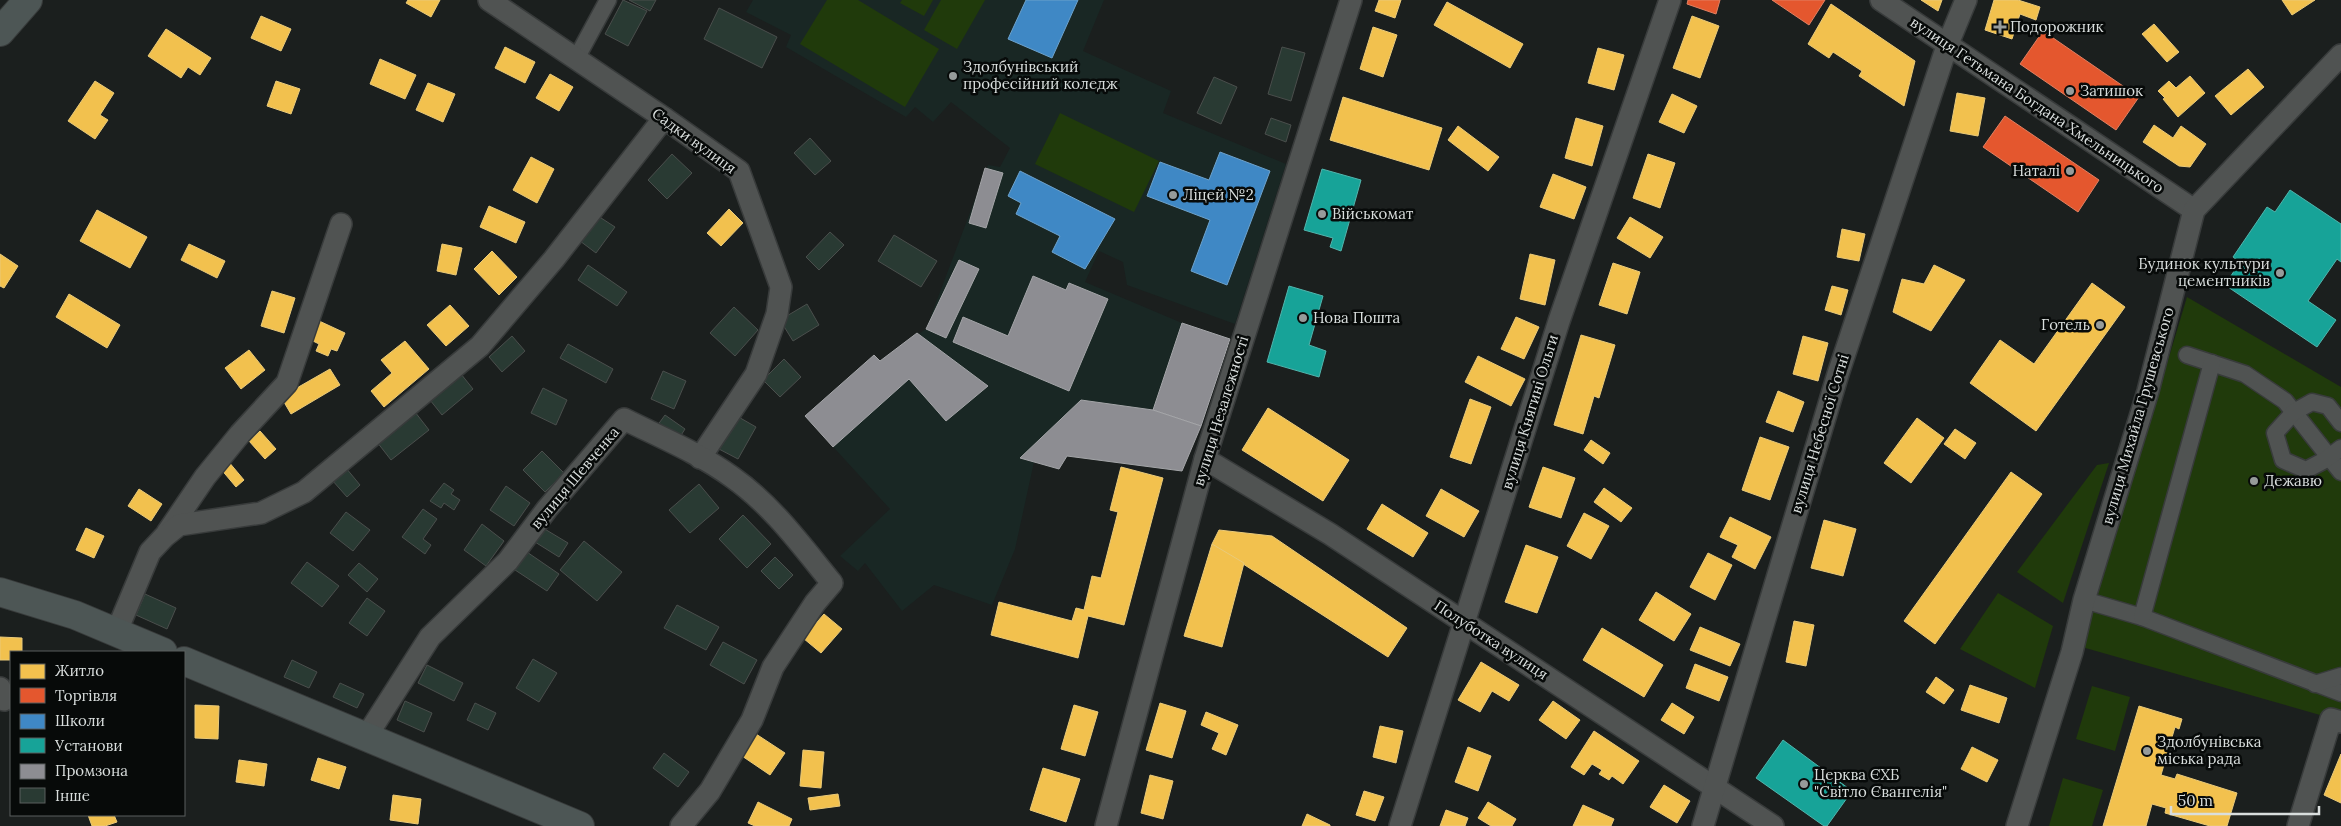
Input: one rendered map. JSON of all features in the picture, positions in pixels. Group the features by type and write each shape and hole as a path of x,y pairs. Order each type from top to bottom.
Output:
{"main road":[{"path":"0,32 28,0"},
{"path":"0,592 75,615 161,651"},
{"path":"185,661 580,826"}],"street":[{"name":"Садки вулиця","path":"490,0 739,171 781,288 774,322 756,374 700,458"},
{"path":"576,59 608,0"},
{"name":"вулиця Незалежності","path":"1106,826 1205,459 1351,0"},
{"name":"вулиця Княгині Ольги","path":"1400,826 1559,321 1670,0"},
{"name":"вулиця Гетьмана Богдана Хмельницького","path":"1881,0 1950,40 2198,206"},
{"name":"вулиця Гетьмана Богдана Хмельницького","path":"1902,0 1950,40"},
{"name":"вулиця Небесної Сотні","path":"1703,826 1838,374 1950,40 1966,0"},
{"name":"вулиця Михайла Грушевського","path":"2017,826 2072,652 2084,600 2148,391 2198,206 2341,55"},
{"path":"164,537 179,526 261,513 304,492 480,346 554,259 664,118"},
{"path":"116,632 150,552 164,537 205,477 240,434 287,383 341,224"},
{"path":"2187,355 2245,374 2285,401 2335,452 2341,472"},
{"path":"2142,617 2212,363"},
{"path":"2335,452 2306,470 2283,460 2275,433 2294,412 2312,402 2328,406 2341,422"},
{"name":"вулиця Шевченка","path":"366,737 430,637 508,561 547,509 624,419 700,458 732,477 770,508 832,582 815,603 773,667 752,720 710,791 681,826"},
{"name":"Полуботка вулиця","path":"1205,459 1330,534 1774,826"},
{"path":"2084,600 2142,617 2341,693"},
{"path":"2315,684 2341,676"},
{"path":"2298,826 2336,721"}],"shaded area":[{"path":"753,0 1104,0 1083,51 1171,91 1163,113 1286,164 1235,324 1127,285 1123,262 1099,251 1085,282 1182,323 1230,339 1182,471 1067,456 1059,469 1034,462 1015,549 992,605 934,585 902,611 865,563 858,571 840,556 890,509 805,416 874,355 880,361 926,329 988,165 1000,167 1010,148 951,102 933,122 915,107 906,117 786,47 791,35 746,12"}],"green space":[{"path":"827,0 858,0 939,49 905,107 800,44"},
{"path":"902,0 933,0 924,16 900,3"},
{"path":"941,0 985,0 957,49 924,30"},
{"path":"1060,113 1159,161 1134,212 1035,164"},
{"path":"2187,297 2341,387 2341,721 2082,647"},
{"path":"2109,463 2063,603 2017,572 2097,465"},
{"path":"1998,593 2053,626 2035,688 1960,649"},
{"path":"2092,686 2130,697 2115,751 2076,739"},
{"path":"2063,778 2103,790 2092,826 2049,826"}],"building: Житло":[{"path":"408,0 440,0 431,17 406,3"},
{"path":"1379,0 1401,0 1395,18 1375,11"},
{"path":"1921,0 1942,0 1938,11"},
{"path":"1994,0 2018,0 2040,7 2036,20 2020,14 2012,39 1985,30"},
{"path":"2282,0 2315,0 2292,15"},
{"path":"1447,2 1523,44 1510,68 1434,25"},
{"path":"1831,4 1915,61 1904,106 1859,76 1862,71 1833,52 1829,58 1808,44"},
{"path":"261,16 291,29 281,51 251,38"},
{"path":"1692,16 1719,26 1700,78 1673,68"},
{"path":"2154,24 2179,52 2167,62 2142,34"},
{"path":"1373,27 1397,35 1383,77 1360,69"},
{"path":"166,29 211,58 200,75 188,67 181,78 148,56"},
{"path":"505,47 535,62 525,83 495,68"},
{"path":"1598,48 1624,55 1614,90 1588,83"},
{"path":"380,59 416,75 405,99 370,84"},
{"path":"2248,69 2264,87 2231,115 2215,96"},
{"path":"550,74 573,87 559,111 536,98"},
{"path":"2190,76 2205,93 2178,117 2158,91 2169,81 2176,88"},
{"path":"95,81 114,93 100,115 108,120 95,139 68,121"},
{"path":"276,81 300,89 291,114 267,106"},
{"path":"428,83 455,94 443,122 416,110"},
{"path":"1957,93 1985,98 1978,136 1950,131"},
{"path":"1672,94 1697,106 1684,133 1659,122"},
{"path":"1343,97 1442,128 1429,170 1330,140"},
{"path":"1576,118 1603,126 1592,166 1565,158"},
{"path":"2154,125 2173,138 2181,126 2206,144 2190,167 2179,166 2143,142"},
{"path":"1458,126 1499,157 1488,171 1448,140"},
{"path":"1648,154 1675,163 1660,208 1633,198"},
{"path":"531,157 554,169 537,203 513,190"},
{"path":"1553,174 1586,187 1574,219 1540,207"},
{"path":"489,206 525,222 516,243 480,227"},
{"path":"729,209 743,223 721,246 707,233"},
{"path":"97,210 147,237 130,268 80,241"},
{"path":"1630,217 1663,237 1650,258 1617,238"},
{"path":"1842,229 1865,234 1859,261 1837,257"},
{"path":"189,244 225,261 217,278 181,260"},
{"path":"442,244 462,248 456,275 437,271"},
{"path":"492,251 517,277 499,295 474,269"},
{"path":"0,254 18,266 4,288 0,286"},
{"path":"1530,254 1555,260 1545,305 1520,299"},
{"path":"1613,263 1640,272 1627,314 1599,305"},
{"path":"1934,265 1965,280 1931,331 1893,312 1902,279 1924,284"},
{"path":"2092,283 2125,307 2036,431 1970,383 2000,340 2034,364"},
{"path":"1832,286 1848,290 1841,315 1825,310"},
{"path":"272,291 295,298 284,333 261,326"},
{"path":"69,294 120,325 107,348 56,317"},
{"path":"450,305 469,326 446,346 427,325"},
{"path":"1516,317 1539,327 1524,359 1501,349"},
{"path":"317,320 345,333 337,351 331,349 328,356 316,351 319,344 309,339"},
{"path":"1581,335 1615,345 1599,398 1594,396 1583,434 1554,425"},
{"path":"1803,336 1828,343 1818,381 1793,374"},
{"path":"405,341 429,369 384,407 371,391 392,373 381,360"},
{"path":"249,350 265,370 241,389 225,368"},
{"path":"1478,356 1525,379 1511,406 1465,382"},
{"path":"330,369 340,385 291,414 281,397"},
{"path":"1778,391 1804,402 1793,432 1766,422"},
{"path":"1470,399 1491,407 1471,464 1450,457"},
{"path":"1268,408 1349,460 1323,501 1242,450"},
{"path":"1917,418 1944,438 1911,483 1884,463"},
{"path":"1955,429 1976,443 1965,459 1944,444"},
{"path":"260,431 276,449 265,459 249,441"},
{"path":"1760,437 1789,447 1770,500 1742,490"},
{"path":"1591,440 1610,453 1603,464 1584,450"},
{"path":"228,461 244,480 236,487 220,468"},
{"path":"1121,467 1163,478 1124,625 1088,616 1078,658 991,635 999,602 1072,621 1076,608 1084,610 1092,576 1101,578 1118,512 1110,510"},
{"path":"1543,467 1575,478 1561,518 1529,507"},
{"path":"2011,472 2042,494 1935,644 1904,621"},
{"path":"1604,488 1632,508 1621,522 1594,502"},
{"path":"139,489 162,504 151,521 128,506"},
{"path":"1441,489 1479,511 1464,537 1426,516"},
{"path":"1382,504 1428,533 1413,557 1367,529"},
{"path":"1584,513 1609,526 1591,559 1567,546"},
{"path":"1730,517 1771,537 1755,569 1732,557 1738,545 1720,537"},
{"path":"1824,520 1856,529 1843,576 1811,568"},
{"path":"86,528 104,536 94,558 76,550"},
{"path":"1219,530 1272,536 1407,628 1388,657 1212,544"},
{"path":"1212,544 1244,563 1222,647 1184,636"},
{"path":"1526,545 1558,557 1537,613 1505,602"},
{"path":"1708,553 1732,565 1715,600 1690,587"},
{"path":"1656,592 1691,614 1674,641 1639,620"},
{"path":"824,614 842,629 821,653 803,638"},
{"path":"1794,621 1814,625 1806,666 1786,662"},
{"path":"1700,627 1740,644 1730,666 1690,650"},
{"path":"1602,628 1663,665 1644,697 1583,660"},
{"path":"0,637 22,638 22,651 10,651 10,660 0,660"},
{"path":"1481,662 1519,685 1509,701 1492,691 1480,712 1458,700"},
{"path":"1695,664 1728,677 1719,701 1686,688"},
{"path":"1936,677 1954,690 1944,704 1926,692"},
{"path":"1970,685 2007,698 1999,723 1961,710"},
{"path":"1553,701 1580,720 1566,739 1539,720"},
{"path":"1160,703 1186,711 1172,758 1146,750"},
{"path":"1672,703 1694,717 1684,734 1661,720"},
{"path":"195,705 219,706 218,739 195,738"},
{"path":"1074,705 1098,712 1085,756 1061,749"},
{"name":"Здолбунівська міська рада","path":"2139,706 2182,719 2179,729 2175,727 2161,775 2175,779 2177,774 2237,793 2227,826 2210,826 2165,813 2166,808 2152,804 2146,826 2103,826"},
{"path":"1206,712 1238,725 1226,755 1212,749 1219,733 1201,725"},
{"path":"1380,726 1403,731 1396,763 1373,757"},
{"path":"1594,731 1639,761 1623,784 1612,776 1609,780 1599,774 1602,770 1592,764 1584,775 1571,767"},
{"path":"756,734 785,753 770,775 742,756"},
{"path":"1468,747 1491,756 1478,791 1455,782"},
{"path":"1972,747 1998,760 1987,782 1961,769"},
{"path":"803,750 824,752 821,788 800,786"},
{"path":"2341,754 2341,803 2324,795"},
{"path":"318,758 346,767 339,789 311,780"},
{"path":"239,760 267,764 264,786 236,782"},
{"path":"1043,768 1080,779 1066,822 1030,810"},
{"path":"1150,775 1173,781 1163,819 1141,813"},
{"path":"1664,785 1690,801 1677,823 1650,807"},
{"path":"1364,791 1384,797 1375,821 1356,815"},
{"path":"838,794 840,806 810,810 808,798"},
{"path":"393,795 421,799 418,824 390,820"},
{"path":"758,802 792,819 789,826 755,826 748,823"},
{"path":"1488,802 1516,819 1512,826 1491,826 1478,818"},
{"path":"1583,805 1614,819 1611,826 1573,826"},
{"path":"1446,810 1468,818 1465,826 1440,826"},
{"path":"1307,814 1330,825 1330,826 1302,826"},
{"path":"88,816 114,816 117,822 105,826 92,826"}],"building: Торгівля":[{"path":"1688,0 1720,0 1716,14 1687,4"},
{"path":"1772,0 1825,0 1809,25"},
{"path":"2043,31 2139,97 2116,130 2020,64"},
{"path":"2005,116 2099,180 2078,212 1983,147"}],"building: Школи":[{"path":"1026,0 1078,0 1052,58 1008,39"},
{"path":"1220,152 1270,171 1227,285 1191,271 1210,220 1147,196 1160,162 1209,180"},
{"path":"1020,171 1115,219 1085,269 1052,252 1060,236 1016,214 1021,203 1008,196"}],"building: Установи":[{"path":"1322,169 1361,180 1341,251 1330,247 1333,238 1304,230"},
{"name":"Будинок культури цементників","path":"2290,190 2341,224 2341,262 2337,259 2308,301 2336,320 2317,347 2225,285 2240,262 2233,257 2267,207 2275,212"},
{"path":"1289,286 1323,296 1309,345 1326,351 1319,377 1267,362"},
{"name":"Церква ЄХБ \"Світло Євангелія\"","path":"1783,740 1852,791 1827,826 1824,826 1756,778"}],"building: Промзона":[{"path":"985,168 1003,173 986,228 969,223"},
{"path":"959,260 979,269 946,338 926,329"},
{"path":"1033,276 1066,290 1069,283 1108,299 1069,391 953,342 963,317 1008,336"},
{"path":"1182,323 1230,339 1201,426 1153,410"},
{"path":"917,333 988,386 946,421 909,379 833,447 805,416 874,355 880,361"},
{"path":"1081,400 1153,410 1201,426 1182,471 1067,456 1059,469 1020,458"}],"building: Інше":[{"path":"623,0 647,11 628,46 605,34"},
{"path":"629,0 656,0 650,11"},
{"path":"719,8 777,37 762,68 704,39"},
{"path":"1282,47 1305,53 1291,101 1268,94"},
{"path":"1214,77 1237,87 1221,124 1197,113"},
{"path":"1271,118 1291,125 1286,142 1265,134"},
{"path":"810,138 831,161 815,175 794,153"},
{"path":"672,154 692,173 667,199 648,180"},
{"path":"598,216 615,227 596,253 580,241"},
{"path":"830,232 844,245 819,270 806,257"},
{"path":"894,235 937,261 921,287 878,261"},
{"path":"588,265 627,292 617,306 578,280"},
{"path":"807,304 819,325 793,341 780,320"},
{"path":"734,307 758,330 735,356 710,333"},
{"path":"512,336 525,351 502,372 489,357"},
{"path":"568,344 613,369 606,383 560,358"},
{"path":"784,359 801,377 780,397 763,380"},
{"path":"663,371 686,381 674,409 651,399"},
{"path":"461,374 473,389 442,415 430,400"},
{"path":"543,388 567,400 556,425 531,413"},
{"path":"415,412 429,430 391,460 377,442"},
{"path":"665,415 685,429 678,440 657,426"},
{"path":"735,415 756,427 738,459 717,448"},
{"path":"542,451 564,473 545,492 523,470"},
{"path":"346,468 360,485 347,497 332,480"},
{"path":"444,483 454,490 451,494 460,500 454,510 444,503 441,508 430,501"},
{"path":"699,484 719,508 690,533 669,510"},
{"path":"506,486 530,503 514,526 490,510"},
{"path":"423,509 437,519 423,539 431,545 425,554 402,537"},
{"path":"346,512 370,530 353,551 330,533"},
{"path":"743,515 771,544 747,568 719,539"},
{"path":"482,524 504,541 486,566 464,550"},
{"path":"543,528 568,543 559,557 535,542"},
{"path":"584,541 622,572 597,601 560,570"},
{"path":"521,548 559,574 547,591 509,566"},
{"path":"775,557 793,575 779,589 761,571"},
{"path":"307,562 339,586 322,607 291,583"},
{"path":"359,563 378,579 367,592 348,575"},
{"path":"145,594 176,608 167,629 136,615"},
{"path":"367,598 385,611 367,636 349,623"},
{"path":"677,605 719,627 706,650 664,628"},
{"path":"723,642 757,660 744,684 710,665"},
{"path":"533,659 557,673 539,702 516,688"},
{"path":"292,660 317,672 309,688 284,677"},
{"path":"427,665 463,683 454,701 418,683"},
{"path":"340,683 364,694 357,708 333,697"},
{"path":"405,701 432,713 424,732 397,720"},
{"path":"475,703 496,713 488,730 467,720"},
{"path":"664,753 689,772 678,787 653,768"}],"place":[{"name":"Подорожник","path":"2000,27"},
{"name":"Здолбунівський професійний коледж","path":"953,76"},
{"name":"Затишок","path":"2070,91"},
{"name":"Наталі","path":"2070,171"},
{"name":"Ліцей №2","path":"1173,195"},
{"name":"Вiйськомат","path":"1322,214"},
{"name":"Будинок культури цементників","path":"2280,273"},
{"name":"Нова Пошта","path":"1303,318"},
{"name":"Готель","path":"2100,325"},
{"name":"Дежавю","path":"2254,481"},
{"name":"Здолбунівська міська рада","path":"2147,751"},
{"name":"Церква ЄХБ \"Світло Євангелія\"","path":"1804,784"}]}
